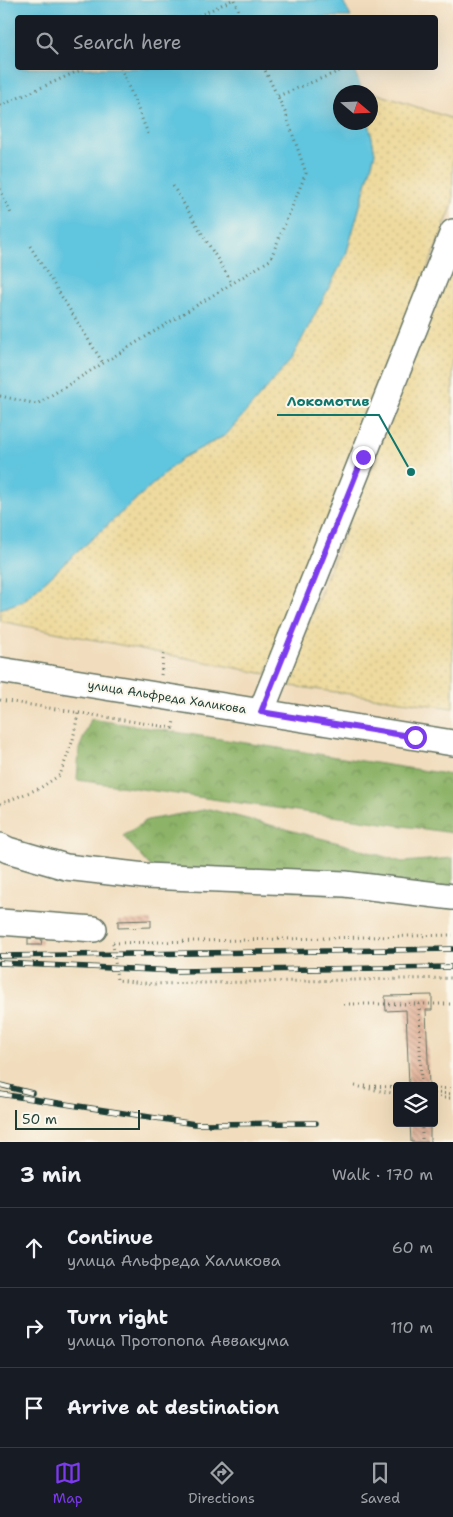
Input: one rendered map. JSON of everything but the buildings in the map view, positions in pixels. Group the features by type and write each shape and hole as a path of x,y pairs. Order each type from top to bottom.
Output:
{"lane":[{"path":"261,712 453,232"},
{"name":"улица Альфреда Халикова","path":"0,670 453,743"},
{"path":"0,846 66,867 145,876 345,884 453,897"},
{"path":"0,922 94,929"}],"path":[{"path":"200,15 233,0 240,15"},
{"path":"0,106 81,70"},
{"path":"122,70 149,136"},
{"path":"0,396 37,404 270,260 306,173 278,96 265,70"},
{"path":"278,96 342,70"},
{"path":"173,186 232,283"},
{"path":"0,190 12,216"},
{"path":"30,246 104,363"},
{"path":"0,700 173,728 175,698"},
{"path":"0,804 40,788 60,775 73,740 78,713"},
{"path":"453,935 113,942 117,980 153,984 453,978"},
{"path":"344,1004 453,1004"},
{"path":"419,1004 421,1082"},
{"path":"393,1087 355,1086 393,1093"},
{"path":"438,1088 453,1089"},
{"path":"438,1093 453,1094"},
{"path":"438,1098 453,1098"},
{"path":"422,1127 422,1142"}],"green space":[{"path":"91,719 453,775 453,833 77,780 79,749"},
{"path":"209,809 339,843 402,862 453,858 453,908 249,885 247,894 152,868 123,836 147,820"}],"sand":[{"path":"378,94 453,119 453,204 266,674 0,621 0,609 23,601 182,458 226,435 346,255 375,153 370,130 378,130"},
{"path":"453,259 453,708 284,685"}],"water":[{"path":"0,0 342,0 350,15 15,15 15,70 354,70 360,85 333,85 333,130 370,130 375,153 346,255 291,360 226,435 182,458 23,601 0,609"}],"railway":[{"path":"0,956 453,949"},
{"path":"0,963 176,971 453,967"},
{"path":"0,1085 32,1093"},
{"path":"0,1094 195,1124 316,1123"}],"place":[{"name":"Локомотив","path":"411,472"}],"route":[{"path":"363,457 261,712 415,737"}]}
